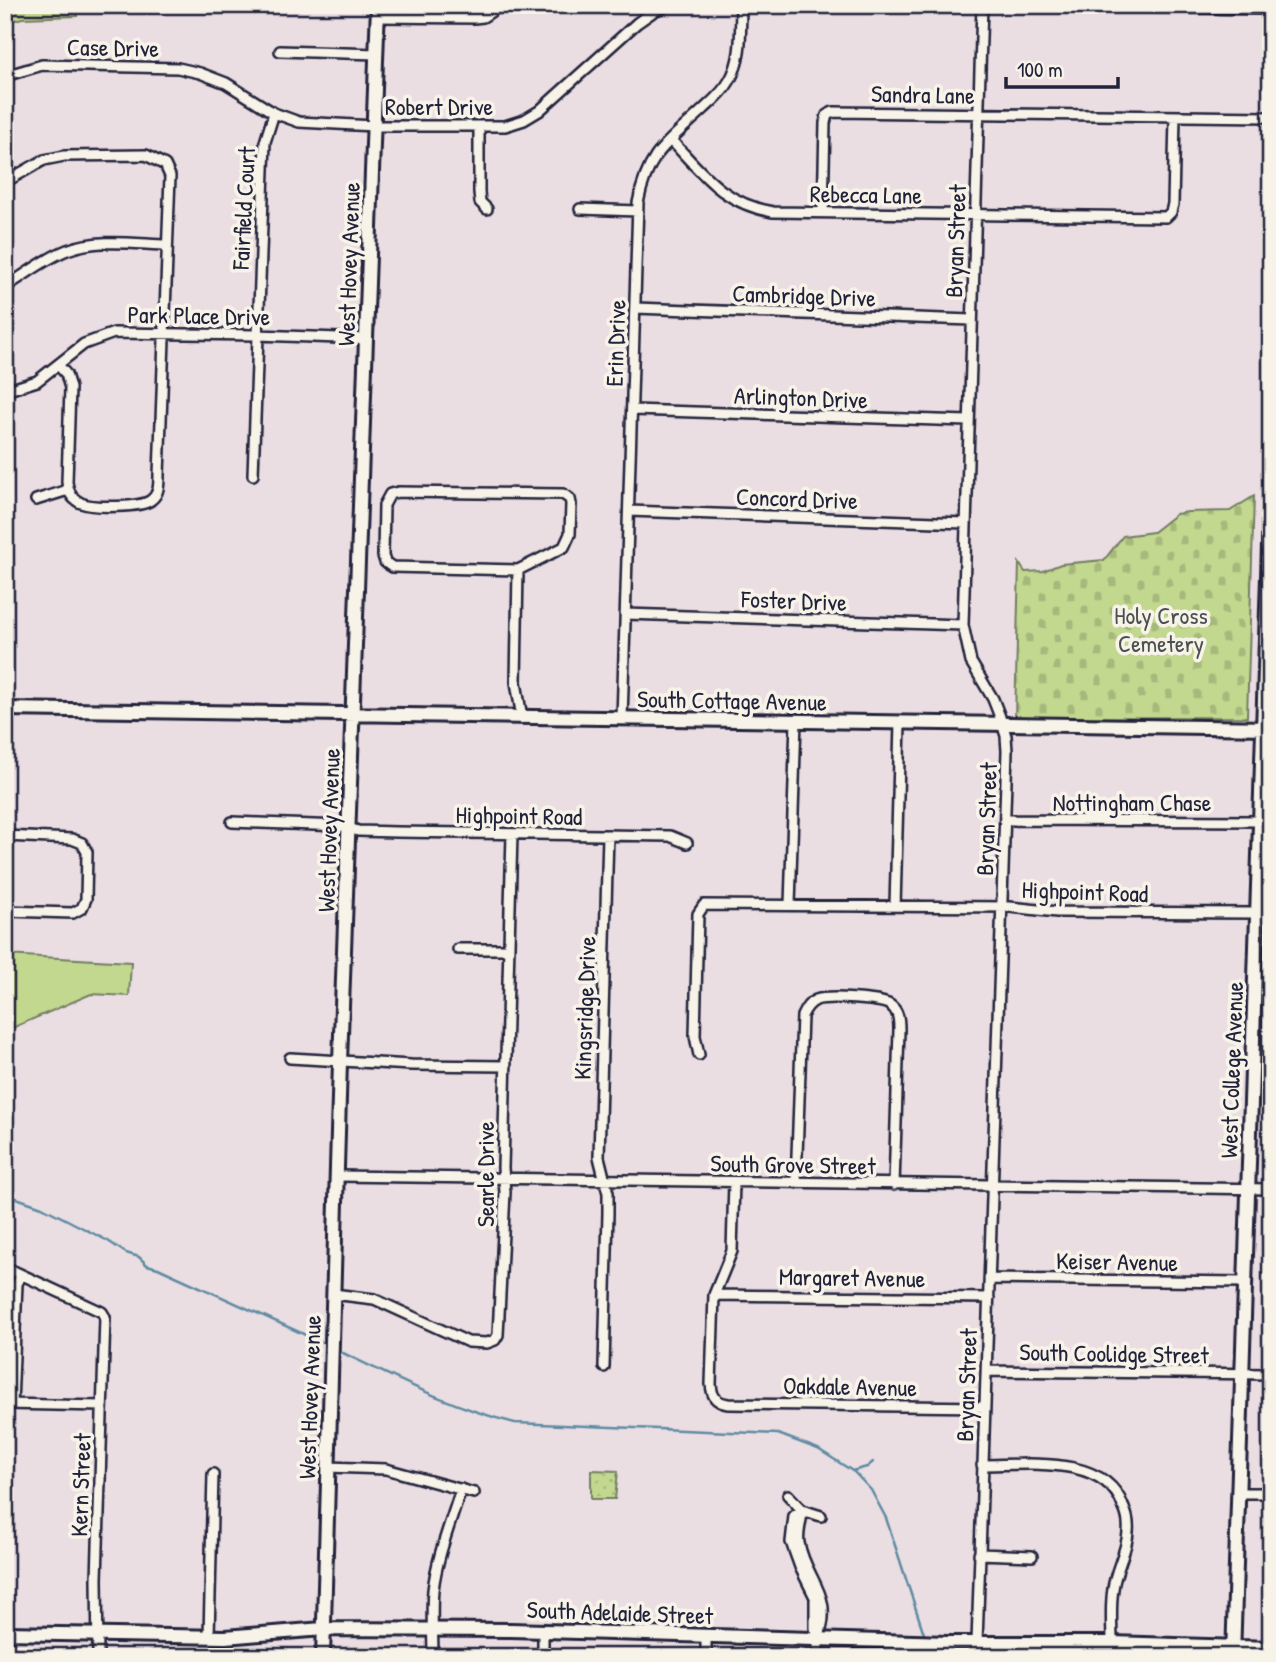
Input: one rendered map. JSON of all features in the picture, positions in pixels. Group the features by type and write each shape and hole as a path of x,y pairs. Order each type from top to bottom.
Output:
{"main road":[{"name":"West Hovey Avenue","path":"323,1657 340,1062 378,11"},
{"name":"West College Avenue","path":"1233,1651 1260,821 1267,728 1271,484"},
{"name":"South Cottage Avenue","path":"6,709 1267,728"},
{"name":"South Adelaide Street","path":"5,1633 249,1636 323,1629 543,1631 926,1642 1112,1643 1233,1651 1271,1648"}],"street":[{"path":"378,11 474,18 483,17 501,5"},
{"name":"Robert Drive","path":"220,80 274,113 310,123 505,126 533,116 637,23 654,11 669,5"},
{"name":"Erin Drive","path":"622,719 638,211 646,172 658,151 714,100 730,79 740,45 741,5"},
{"name":"Bryan Street","path":"977,1643 1007,751 1003,724 993,699 971,662 962,625 982,5"},
{"path":"1017,5 1271,9"},
{"path":"280,51 377,54"},
{"name":"Case Drive","path":"5,76 42,65 70,65 189,69 220,80"},
{"name":"Sandra Lane","path":"823,212 825,124 827,115 837,112 1271,117"},
{"name":"Fairfield Court","path":"253,475 265,142 274,113"},
{"name":"Rebecca Lane","path":"671,140 711,183 739,203 774,212 1166,217 1173,204 1175,117"},
{"path":"479,127 478,192 480,201 487,209"},
{"path":"5,182 44,160 64,156 146,155 162,161 170,177 157,493 150,501 138,506 88,505 77,501 68,490 70,388 65,374 58,366"},
{"path":"580,209 638,211"},
{"path":"5,287 63,251 75,247 103,243 167,245"},
{"name":"Cambridge Drive","path":"635,308 972,320"},
{"name":"Park Place Drive","path":"5,391 28,385 58,366 84,344 107,335 135,332 367,340"},
{"name":"Arlington Drive","path":"632,410 968,421"},
{"path":"36,500 68,490"},
{"path":"398,492 567,496 571,504 567,542 558,551 518,570 422,569 388,565 383,556 386,499 390,494 398,492"},
{"name":"Concord Drive","path":"629,511 965,523"},
{"path":"518,570 516,682 522,718"},
{"name":"Foster Drive","path":"625,614 962,625"},
{"path":"5,740 6,709"},
{"path":"790,905 796,721"},
{"path":"895,906 901,723"},
{"name":"Nottingham Chase","path":"1004,820 1260,821"},
{"name":"Highpoint Road","path":"232,822 342,826 358,831 670,836 687,844"},
{"name":"Searle Drive","path":"333,1294 374,1299 468,1342 480,1344 495,1340 500,1329 512,834"},
{"name":"Kingsridge Drive","path":"604,1367 608,1194 599,1157 608,835"},
{"path":"5,836 72,839 82,843 87,852 86,899 82,908 73,913 5,911"},
{"name":"Highpoint Road","path":"699,1055 695,1036 698,914 702,906 709,904 1002,907 1057,912 1257,913"},
{"path":"458,949 509,948"},
{"path":"796,1183 802,1017 808,1006 821,999 878,1001 894,1008 898,1016 894,1185"},
{"path":"290,1058 340,1062 506,1066"},
{"name":"South Grove Street","path":"337,1176 1271,1189"},
{"path":"714,1295 732,1251 734,1182"},
{"path":"5,1267 21,1275 16,1284 9,1404 102,1406"},
{"name":"Kern Street","path":"21,1275 104,1314 96,1622 98,1657"},
{"name":"Keiser Avenue","path":"989,1279 1245,1282"},
{"name":"Margaret Avenue","path":"714,1295 989,1298"},
{"name":"Oakdale Avenue","path":"714,1295 711,1384 716,1400 728,1404 985,1407"},
{"name":"South Coolidge Street","path":"986,1371 1271,1374"},
{"path":"982,1465 1073,1467 1093,1474 1114,1489 1122,1502 1129,1528 1112,1590 1112,1643"},
{"path":"327,1467 386,1469 474,1493"},
{"path":"209,1636 213,1474"},
{"path":"433,1657 433,1588 461,1489"},
{"path":"1238,1493 1271,1493"},
{"path":"788,1495 802,1510 821,1516"},
{"path":"802,1510 794,1516 791,1542 810,1578 815,1597 818,1657"},
{"path":"979,1555 1032,1556"},
{"path":"543,1631 543,1657"},
{"path":"706,1636 706,1657"}],"green space":[{"path":"5,5 77,5 77,16 22,18 5,23"},
{"name":"Holy Cross Cemetery","path":"1254,496 1247,717 1015,718 1019,563 1025,572 1043,571 1061,564 1104,560 1123,536 1153,532 1176,514 1230,511"},
{"path":"5,955 131,962 129,996 91,994 5,1031"},
{"path":"591,1470 618,1471 615,1499 591,1499"}],"waterway":[{"path":"140,5 161,5"},
{"path":"5,1194 42,1207 126,1253 139,1257 147,1265 321,1342"},
{"path":"343,1353 449,1401 515,1423 778,1434 818,1449 854,1472 871,1490 886,1518 925,1637"},
{"path":"852,1471 867,1467 873,1462"},
{"path":"928,1647 932,1657"}]}
